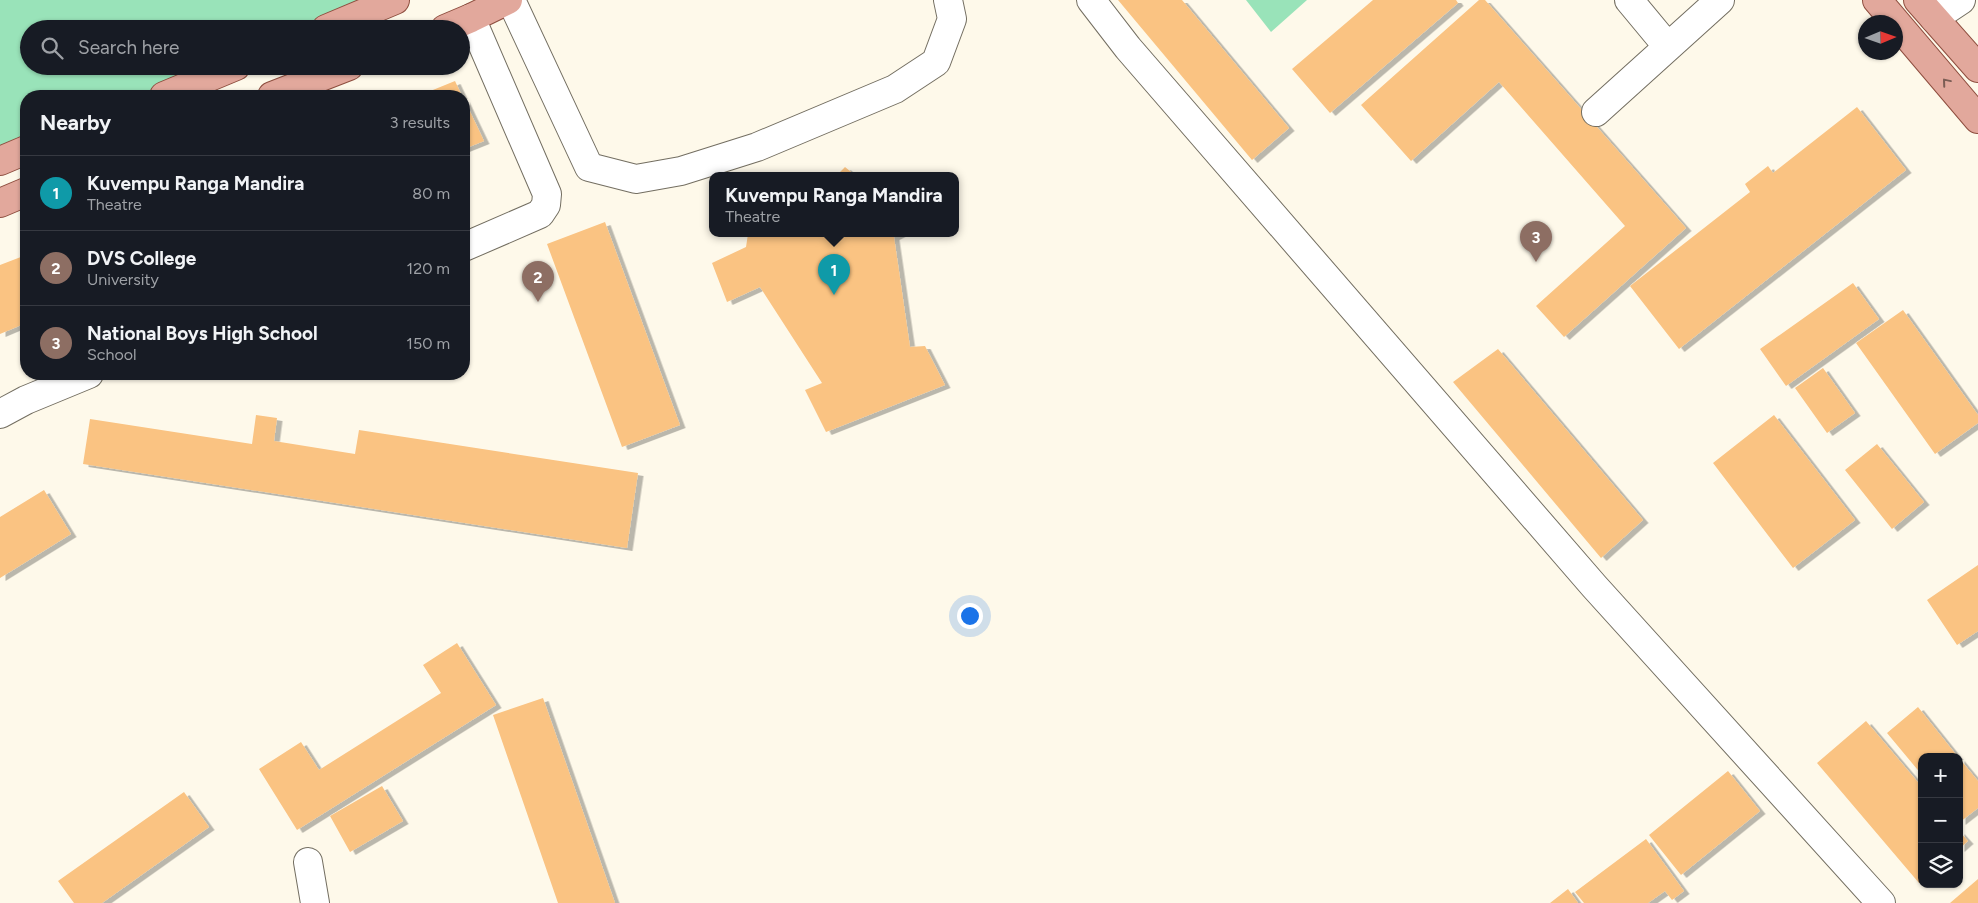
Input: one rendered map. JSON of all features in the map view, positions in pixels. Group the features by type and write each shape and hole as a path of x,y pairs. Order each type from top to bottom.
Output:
{"main road":[{"path":"347,20 395,0"},
{"path":"466,20 510,0"},
{"path":"1877,0 1978,119"},
{"path":"1926,9 1978,68"},
{"path":"178,90 214,75"},
{"path":"287,90 326,75"},
{"path":"0,161 20,153"},
{"path":"0,203 20,195"}],"lane":[{"path":"510,0 589,167 636,179 681,171 757,147 895,89 936,62 952,19 948,0"},
{"path":"1091,0 1128,48 1588,579 1880,903"},
{"path":"1629,0 1668,47"},
{"path":"1596,112 1720,0"},
{"path":"1926,9 1961,0"},
{"path":"470,243 540,214 546,205 547,194 471,18"},
{"path":"0,414 72,380"},
{"path":"308,862 315,903"}],"green space":[{"path":"0,0 408,0 356,20 20,20 20,75 212,75 173,90 20,90 20,148 0,156"},
{"path":"1246,0 1307,0 1271,32"}],"building":[{"path":"1118,0 1182,0 1289,128 1252,160"},
{"path":"1373,0 1456,0 1458,3 1330,113 1292,69"},
{"path":"1479,0 1485,0 1686,228 1564,337 1536,306 1625,226 1499,82 1411,161 1361,105"},
{"path":"455,81 459,90 433,90"},
{"path":"1857,107 1906,170 1679,349 1630,286 1750,192 1745,184 1768,166 1773,173"},
{"path":"470,112 484,141 470,147"},
{"path":"845,167 851,172 840,172"},
{"path":"605,222 680,425 622,447 547,244"},
{"path":"748,237 894,237 910,347 925,346 945,385 826,432 805,390 822,383 760,287 727,302 712,263 746,247"},
{"path":"20,257 20,326 0,334 0,265"},
{"path":"1853,283 1879,319 1786,386 1760,349"},
{"path":"1903,310 1978,415 1978,423 1935,454 1856,343"},
{"path":"1498,349 1643,520 1601,558 1453,382"},
{"path":"1823,368 1855,413 1827,433 1795,388"},
{"path":"256,415 277,418 274,441 355,454 359,430 638,473 627,548 83,464 90,419 252,444"},
{"path":"1774,415 1855,520 1793,568 1713,463"},
{"path":"1877,444 1924,502 1892,529 1845,470"},
{"path":"44,490 71,534 0,578 0,517"},
{"path":"1978,565 1978,631 1957,645 1927,600"},
{"path":"457,643 496,705 297,830 259,769 301,742 319,770 441,693 423,665"},
{"path":"543,698 615,903 558,903 493,715"},
{"path":"1918,707 1955,753 1918,753 1918,770 1887,733"},
{"path":"1866,721 1918,782 1918,882 1817,763"},
{"path":"1963,763 1978,781 1978,808 1963,820"},
{"path":"1728,771 1760,811 1681,875 1649,835"},
{"path":"382,786 403,821 350,852 330,816"},
{"path":"184,792 209,827 102,903 74,903 58,881"},
{"path":"1963,835 1968,841 1963,845"},
{"path":"1646,839 1684,891 1672,900 1665,891 1648,903 1584,903 1575,892"},
{"path":"1978,879 1978,903 1950,903"},
{"path":"1568,889 1578,903 1550,903"}],"place":[{"name":"National Boys High School","path":"1536,262"},
{"name":"Kuvempu Ranga Mandira","path":"834,295"},
{"name":"DVS College","path":"538,302"}]}
